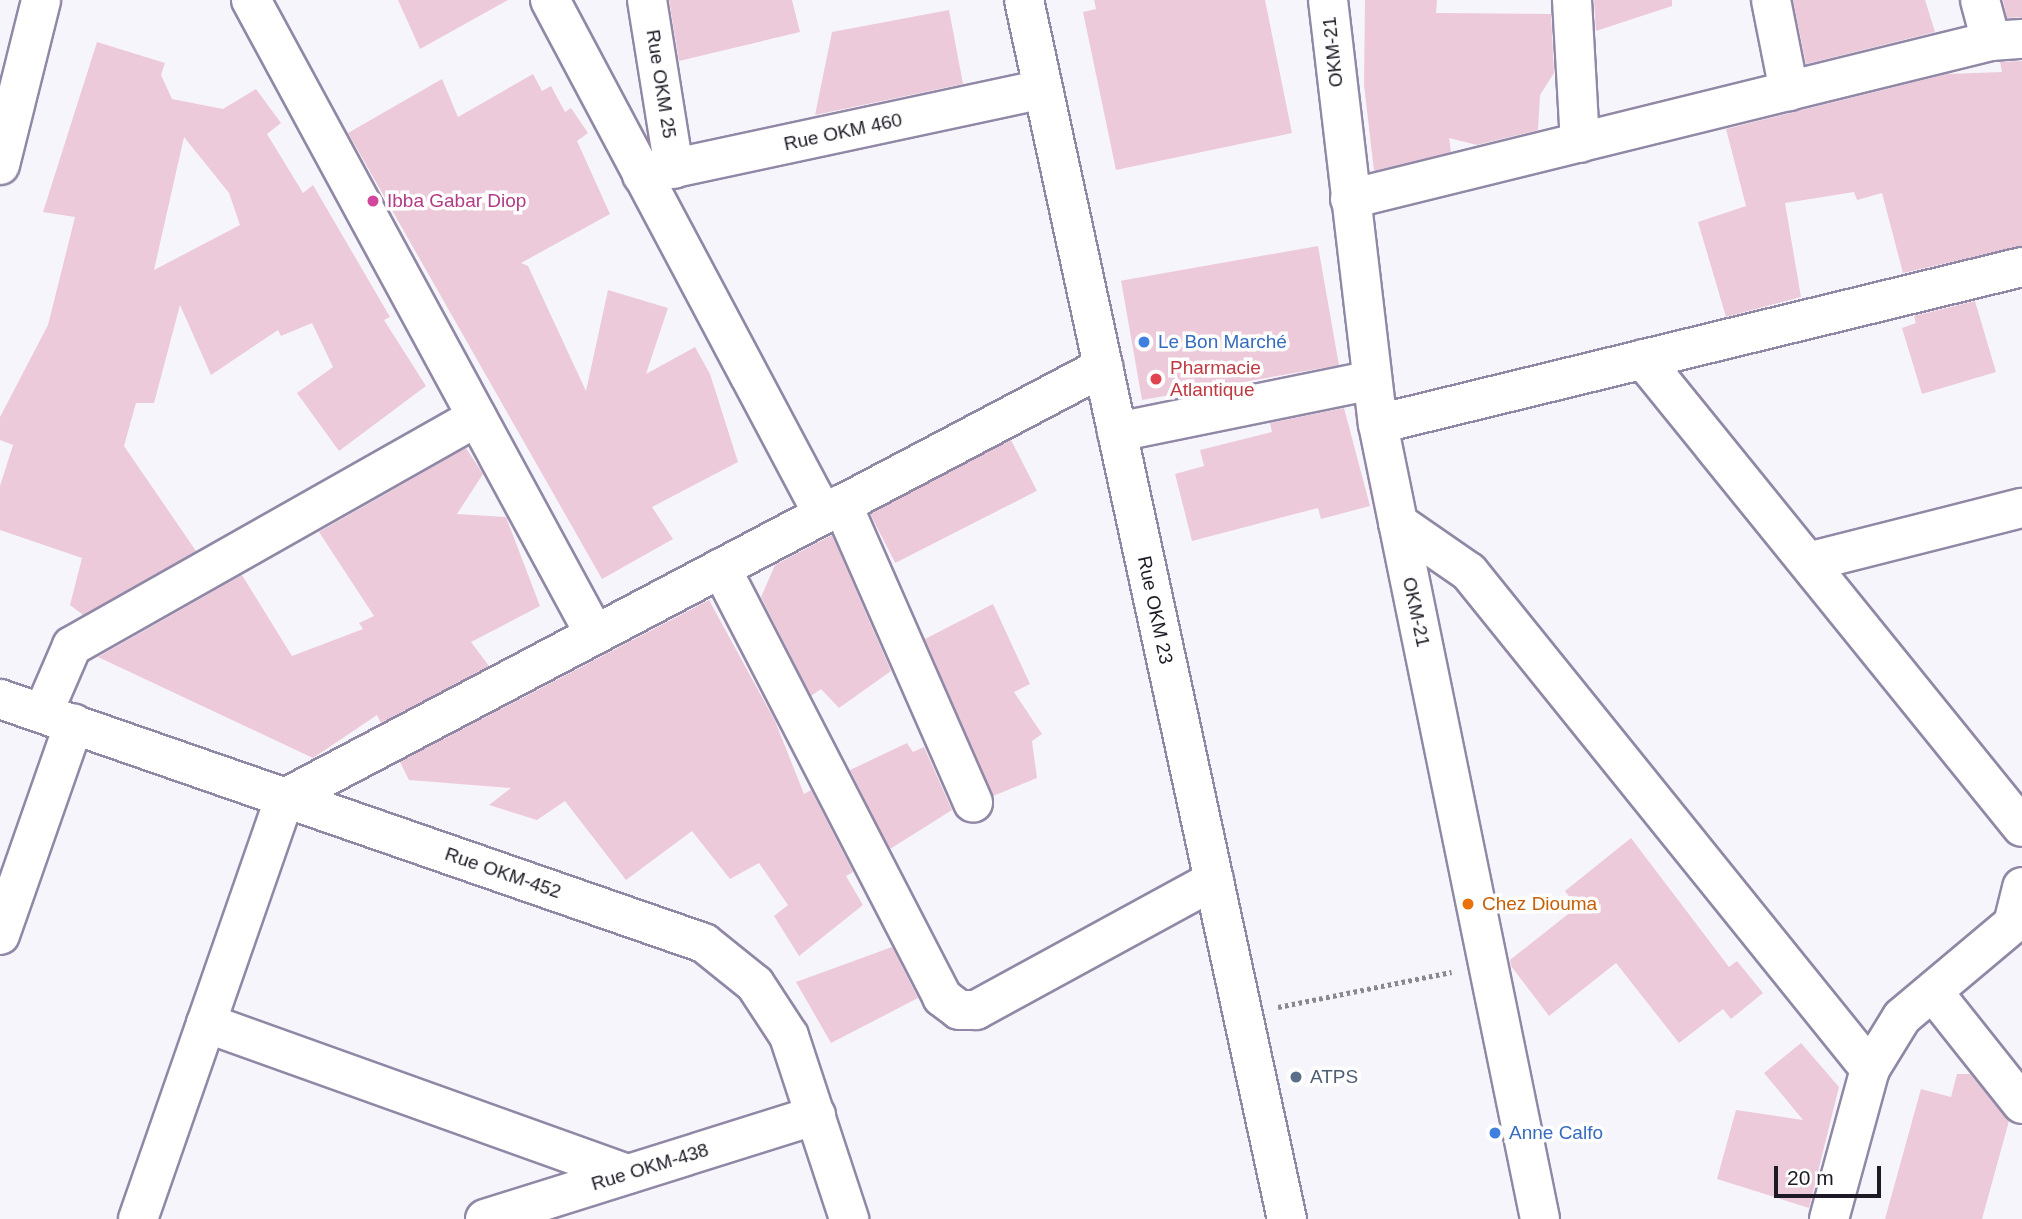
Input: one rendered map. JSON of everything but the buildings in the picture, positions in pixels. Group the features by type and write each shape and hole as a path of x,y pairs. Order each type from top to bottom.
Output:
{"street":[{"path":"0,165 41,0"},
{"path":"251,0 595,635"},
{"path":"550,0 658,172 833,509 973,803"},
{"name":"Rue OKM 25","path":"648,0 658,172"},
{"name":"Rue OKM 23","path":"1024,0 1287,1219"},
{"name":"OKM-21","path":"1328,0 1378,424 1539,1219"},
{"path":"1572,0 1580,143"},
{"path":"1771,0 1789,91"},
{"path":"1350,199 2007,40 1980,0"},
{"name":"Rue OKM 460","path":"658,172 1043,89"},
{"path":"1378,424 2022,267"},
{"path":"1643,359 2022,827"},
{"path":"138,1219 285,797 1103,368"},
{"path":"1117,432 1372,380"},
{"path":"0,935 58,719 72,646 477,417"},
{"path":"1808,562 2022,508"},
{"path":"1398,523 1469,572 1870,1069"},
{"path":"721,568 942,997 959,1010 976,1010 1214,880"},
{"name":"Rue OKM-452","path":"0,699 704,943 755,984 774,1008 789,1036 849,1219"},
{"path":"1829,1219 1870,1069 1902,1017 2013,925 2022,887"},
{"path":"1933,992 2022,1104"},
{"path":"206,1023 628,1174"},
{"name":"Rue OKM-438","path":"485,1219 816,1115"}],"path":[{"path":"1243,1014 1488,965"}],"place":[{"name":"Ibba Gabar Diop","path":"373,201"},
{"name":"Le Bon Marché","path":"1144,342"},
{"name":"Pharmacie Atlantique","path":"1156,379"},
{"name":"Chez Diouma","path":"1468,904"},
{"name":"ATPS","path":"1296,1077"},
{"name":"Anne Calfo","path":"1495,1133"}]}
